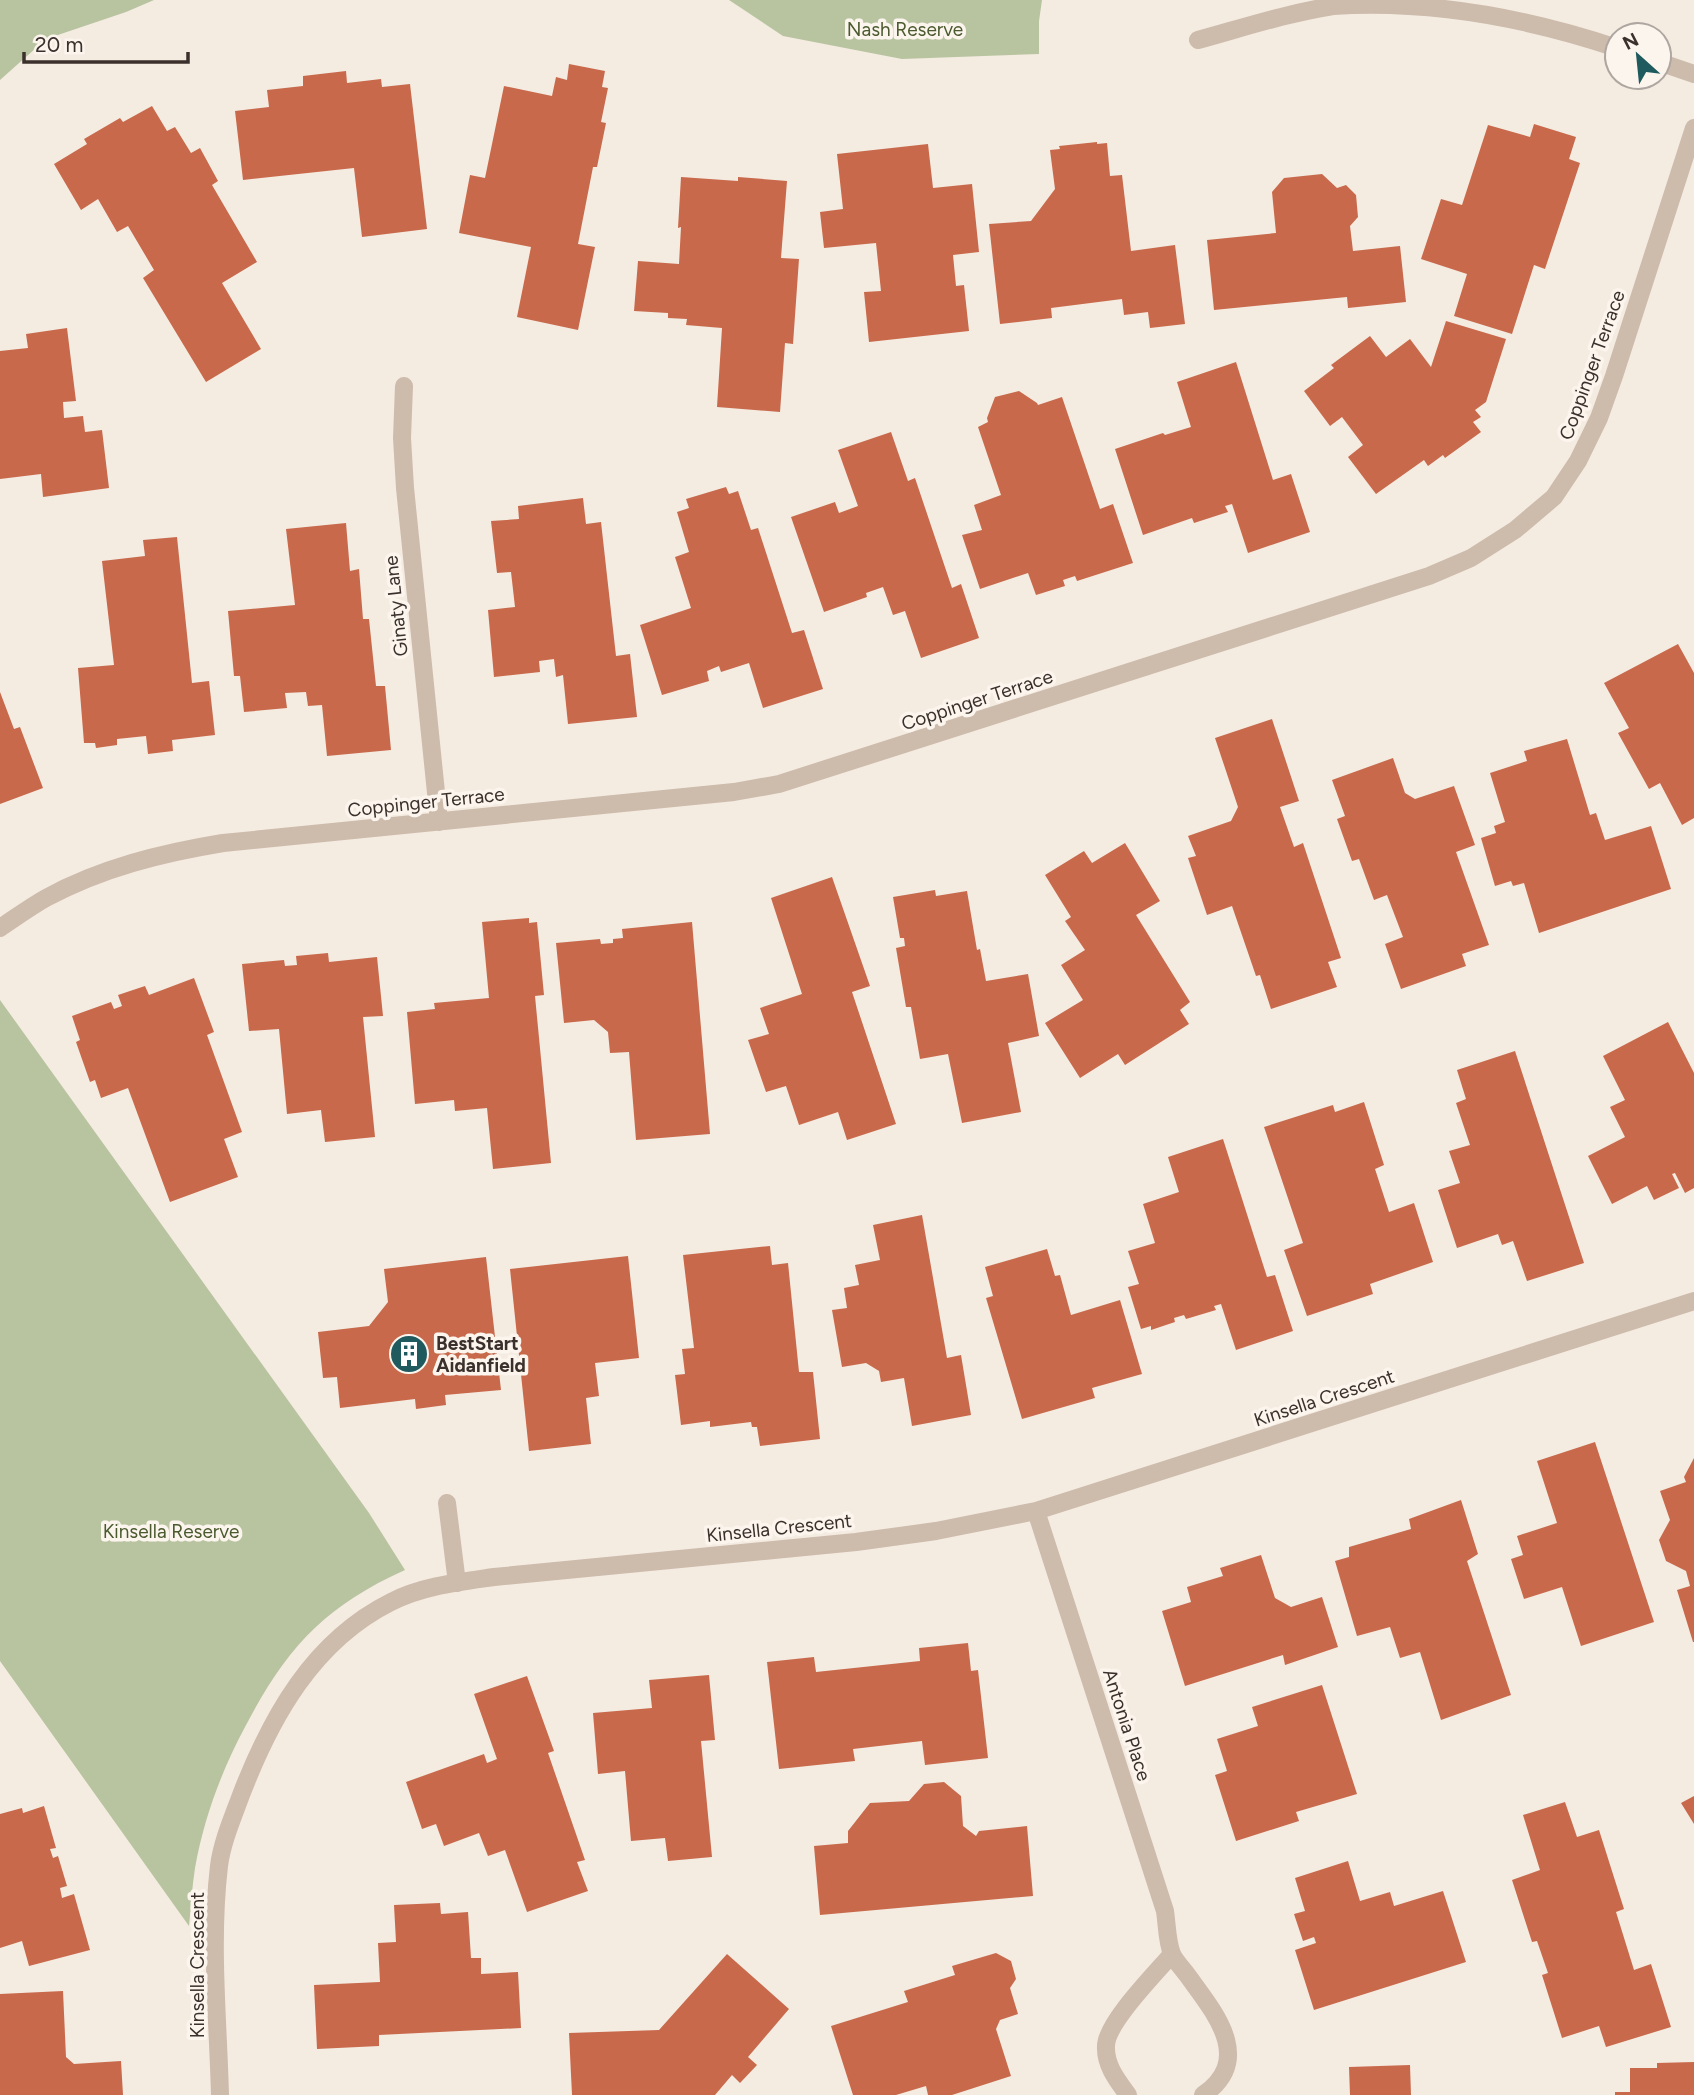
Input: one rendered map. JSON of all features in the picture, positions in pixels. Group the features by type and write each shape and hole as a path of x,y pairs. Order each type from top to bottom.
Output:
{"street":[{"path":"1198,40 1334,6 1373,2 1426,3 1488,12 1545,24 1603,43"},
{"path":"1673,67 1694,74"},
{"name":"Coppinger Terrace","path":"0,928 48,897 103,872 169,852 223,843 734,792 779,784 1429,576 1471,558 1515,530 1554,497 1578,461 1599,418 1614,376 1694,128"},
{"name":"Ginaty Lane","path":"404,386 402,438 405,488 439,822"},
{"name":"Kinsella Crescent","path":"220,2095 215,1926 220,1863 233,1816 252,1766 285,1700 313,1661 351,1628 391,1602 457,1583 856,1542 936,1531 1036,1511 1694,1301"},
{"path":"447,1503 457,1583"},
{"name":"Antonia Place","path":"1036,1511 1165,1911 1172,1954 1213,2012 1228,2041 1229,2057 1223,2074 1203,2095"},
{"path":"1128,2095 1110,2067 1105,2043 1114,2022 1172,1954"}],"green space":[{"path":"0,0 154,0 46,39 0,80"},
{"name":"Nash Reserve","path":"729,0 1042,0 1039,54 902,59 783,36"},
{"name":"Kinsella Reserve","path":"0,1000 369,1513 405,1570 376,1584 329,1615 292,1653 260,1699 228,1761 208,1813 195,1868 189,1926 0,1661"}],"building":[{"path":"569,64 605,71 602,87 608,88 601,122 606,123 597,167 593,167 578,244 595,247 578,330 517,317 531,247 459,233 470,175 485,178 504,86 552,96 556,77 567,80"},
{"path":"346,71 347,83 381,79 382,87 410,84 427,229 362,237 354,168 243,180 235,111 269,107 267,90 303,86 303,76"},
{"path":"152,106 167,131 175,127 191,153 200,148 218,181 212,185 257,262 222,283 261,349 206,382 143,278 154,270 128,226 117,232 98,199 81,210 54,164 87,144 84,139 120,118 123,122"},
{"path":"1534,124 1576,137 1569,159 1580,163 1545,269 1534,265 1512,334 1454,316 1467,274 1421,259 1441,199 1462,205 1488,125 1530,137"},
{"path":"1107,143 1110,176 1122,175 1131,251 1175,245 1185,324 1150,328 1148,312 1124,315 1122,299 1051,308 1052,318 1000,324 989,224 1031,221 1055,189 1050,150 1060,149 1059,146"},
{"path":"928,144 933,188 972,184 979,252 953,255 956,286 964,285 969,331 869,342 864,292 881,291 876,243 824,248 820,212 843,209 837,154"},
{"path":"1322,174 1337,188 1346,185 1356,195 1358,217 1350,226 1353,251 1400,246 1406,302 1348,308 1347,297 1214,310 1207,240 1276,233 1272,192 1284,178"},
{"path":"681,177 738,181 738,177 787,181 781,258 799,259 793,344 785,343 780,412 717,407 722,328 686,325 687,319 668,318 668,313 634,311 638,261 679,264"},
{"path":"1446,321 1506,339 1486,402 1475,410 1481,417 1473,422 1481,432 1445,458 1443,455 1428,466 1424,460 1376,494 1348,457 1363,445 1342,417 1330,426 1304,391 1334,368 1331,365 1370,336 1386,357 1410,339 1431,367"},
{"path":"67,328 76,401 63,402 64,418 83,416 85,432 102,430 109,488 43,497 41,474 0,479 0,351 28,348 26,334"},
{"path":"1236,362 1273,480 1291,474 1310,532 1248,553 1232,504 1225,506 1228,512 1194,523 1192,518 1143,535 1115,449 1191,427 1177,382"},
{"path":"1019,391 1038,405 1062,397 1100,509 1113,504 1133,563 1077,581 1075,576 1063,580 1065,586 1036,595 1028,573 980,589 962,535 982,530 974,505 1001,495 978,427 988,422 995,397"},
{"path":"891,432 908,481 915,478 952,588 961,584 979,638 921,658 905,611 893,615 883,587 866,593 867,597 824,612 791,517 835,502 839,513 858,506 838,450"},
{"path":"726,487 729,494 738,491 751,530 758,528 792,633 804,630 823,689 763,708 749,663 721,672 719,666 707,671 709,681 662,695 640,625 691,608 675,557 689,552 677,512 689,508 686,499"},
{"path":"583,498 586,524 601,522 616,656 630,654 637,717 568,724 563,675 556,677 554,659 539,661 540,672 494,677 488,610 515,607 511,572 497,573 491,521 519,519 518,506"},
{"path":"346,523 350,571 359,569 363,619 369,619 376,686 385,686 391,750 327,756 322,705 308,706 306,692 285,693 287,708 244,712 240,676 234,676 228,611 295,605 286,529"},
{"path":"177,537 192,683 209,681 215,735 172,740 173,751 148,754 146,736 117,739 117,745 96,748 95,743 84,743 78,668 114,665 102,561 145,556 143,540"},
{"path":"1678,644 1694,673 1694,818 1682,825 1660,783 1649,789 1618,733 1629,728 1604,683"},
{"path":"0,692 14,729 20,727 43,788 0,804"},
{"path":"1272,719 1299,801 1280,807 1294,847 1303,843 1341,958 1328,962 1337,987 1271,1009 1260,975 1256,976 1232,906 1207,915 1188,858 1196,856 1188,836 1231,821 1238,807 1215,738"},
{"path":"1567,739 1590,815 1596,813 1605,840 1651,826 1671,889 1539,933 1524,883 1513,886 1511,881 1495,886 1481,838 1496,833 1494,826 1505,822 1490,773 1527,761 1524,751"},
{"path":"1393,758 1405,793 1415,799 1454,786 1475,845 1456,852 1489,945 1462,954 1466,966 1401,989 1385,944 1403,937 1387,895 1374,900 1359,859 1352,861 1337,819 1345,816 1332,780"},
{"path":"1125,843 1160,901 1136,915 1190,1002 1180,1010 1189,1024 1125,1065 1118,1054 1080,1078 1045,1023 1083,1000 1061,965 1085,950 1065,921 1071,917 1045,875 1084,851 1092,863"},
{"path":"832,877 870,986 852,992 896,1124 847,1140 838,1112 799,1125 786,1086 766,1092 748,1040 769,1034 760,1008 802,994 771,898"},
{"path":"935,890 936,896 967,891 977,950 980,949 986,981 1028,974 1039,1036 1008,1043 1021,1112 962,1123 948,1054 920,1059 911,1007 906,1007 896,948 905,946 904,938 900,938 893,897"},
{"path":"529,918 529,923 537,922 544,995 535,996 551,1163 493,1169 487,1108 455,1111 454,1100 415,1104 407,1012 435,1009 434,1003 489,998 482,922"},
{"path":"692,922 710,1134 636,1140 629,1052 610,1053 608,1032 594,1020 564,1023 556,943 600,939 601,944 613,943 613,939 623,938 622,929"},
{"path":"328,953 329,962 377,957 383,1016 363,1017 375,1137 325,1142 321,1110 287,1114 279,1029 249,1031 242,964 284,960 285,966 297,965 296,956"},
{"path":"194,978 214,1032 207,1035 242,1132 224,1139 238,1177 170,1202 128,1088 101,1098 95,1080 90,1082 76,1042 80,1040 72,1016 111,1002 114,1009 122,1006 118,995 145,986 149,995"},
{"path":"1668,1022 1694,1073 1694,1188 1685,1193 1675,1173 1672,1174 1679,1188 1654,1200 1647,1186 1612,1204 1588,1156 1625,1137 1610,1107 1625,1100 1603,1056"},
{"path":"1515,1051 1584,1263 1527,1281 1513,1241 1502,1245 1498,1234 1457,1248 1438,1190 1460,1183 1449,1151 1470,1145 1456,1103 1466,1099 1457,1070"},
{"path":"1364,1102 1384,1165 1375,1169 1389,1212 1414,1203 1433,1262 1370,1284 1373,1294 1307,1316 1284,1250 1303,1243 1264,1127 1333,1105 1335,1112"},
{"path":"1223,1139 1267,1277 1275,1275 1293,1331 1236,1350 1221,1304 1214,1306 1216,1310 1186,1319 1184,1315 1174,1318 1175,1322 1151,1330 1151,1326 1141,1329 1128,1287 1139,1284 1128,1251 1155,1243 1143,1204 1179,1192 1168,1157"},
{"path":"922,1215 947,1358 961,1355 971,1415 912,1426 904,1378 881,1382 879,1371 866,1363 842,1367 832,1310 847,1308 844,1288 859,1285 855,1265 880,1260 873,1225"},
{"path":"770,1246 772,1265 788,1263 799,1372 813,1372 820,1439 760,1446 757,1427 752,1427 751,1422 710,1427 710,1421 681,1425 675,1375 685,1374 682,1349 694,1348 683,1255"},
{"path":"1047,1249 1055,1276 1060,1275 1071,1315 1120,1300 1142,1374 1092,1388 1095,1398 1022,1419 986,1298 993,1296 985,1267"},
{"path":"628,1256 639,1358 595,1363 599,1396 586,1398 591,1444 529,1451 510,1269"},
{"name":"BestStart Aidanfield","path":"486,1257 501,1390 445,1395 446,1405 416,1409 415,1399 340,1408 337,1377 323,1378 318,1332 369,1326 388,1302 384,1269"},
{"path":"1595,1442 1654,1622 1581,1646 1562,1587 1524,1599 1511,1559 1523,1555 1517,1536 1557,1523 1537,1461"},
{"path":"1694,1458 1693,1642 1677,1590 1690,1586 1686,1571 1666,1561 1659,1540 1670,1520 1660,1491 1686,1482 1684,1477"},
{"path":"1461,1500 1478,1554 1467,1561 1511,1695 1441,1720 1420,1652 1400,1658 1390,1627 1357,1636 1335,1561 1349,1557 1349,1547 1411,1529 1409,1519"},
{"path":"1261,1555 1275,1598 1291,1607 1322,1597 1338,1647 1285,1665 1283,1655 1185,1686 1162,1611 1191,1602 1187,1587 1223,1576 1220,1568"},
{"path":"968,1643 971,1671 978,1670 988,1758 925,1765 922,1741 853,1749 855,1761 779,1769 767,1662 814,1657 816,1672 920,1661 919,1648"},
{"path":"709,1675 715,1740 701,1741 712,1857 668,1861 665,1838 631,1841 625,1771 598,1774 593,1713 652,1708 649,1680"},
{"path":"527,1676 554,1751 548,1753 585,1860 577,1862 588,1891 527,1912 505,1850 488,1856 479,1833 444,1846 436,1824 422,1829 406,1782 484,1754 487,1763 497,1759 474,1694"},
{"path":"1322,1685 1357,1794 1296,1812 1299,1821 1236,1841 1215,1775 1227,1771 1217,1739 1258,1726 1252,1707"},
{"path":"944,1782 961,1796 963,1826 976,1836 979,1831 1027,1826 1033,1896 820,1915 814,1846 848,1843 848,1831 870,1803 909,1801 924,1784"},
{"path":"1694,1796 1694,1824 1681,1803"},
{"path":"1565,1802 1577,1837 1599,1830 1624,1909 1616,1912 1634,1970 1651,1964 1671,2027 1606,2047 1599,2026 1562,2038 1542,1975 1548,1973 1537,1941 1532,1942 1512,1880 1540,1870 1523,1815"},
{"path":"44,1806 56,1848 50,1849 53,1858 58,1856 67,1886 60,1888 62,1898 74,1894 90,1950 29,1966 22,1941 0,1948 0,1814 22,1808 23,1813"},
{"path":"1348,1861 1360,1901 1390,1892 1394,1906 1443,1891 1466,1962 1314,2010 1295,1950 1316,1943 1314,1937 1303,1941 1294,1914 1305,1911 1295,1878"},
{"path":"440,1903 441,1914 468,1912 471,1958 481,1958 481,1974 518,1972 521,2028 379,2035 379,2046 317,2049 314,1985 380,1982 378,1943 396,1942 394,1905"},
{"path":"996,1953 1011,1961 1016,1979 1010,1988 1018,2014 1000,2020 996,2029 1011,2076 952,2095 928,2095 926,2086 896,2095 853,2095 831,2026 908,2002 904,1991 955,1975 952,1966"},
{"path":"727,1954 789,2009 748,2057 757,2065 740,2083 732,2075 715,2095 572,2095 569,2033 659,2030"},
{"path":"63,1991 66,2057 74,2064 121,2061 123,2095 0,2095 0,1994"},
{"path":"1694,2062 1694,2095 1615,2095 1615,2092 1630,2092 1630,2068 1657,2068 1657,2063"},
{"path":"1410,2065 1411,2095 1350,2095 1349,2067"}],"place":[{"name":"BestStart Aidanfield","path":"409,1354"}]}
